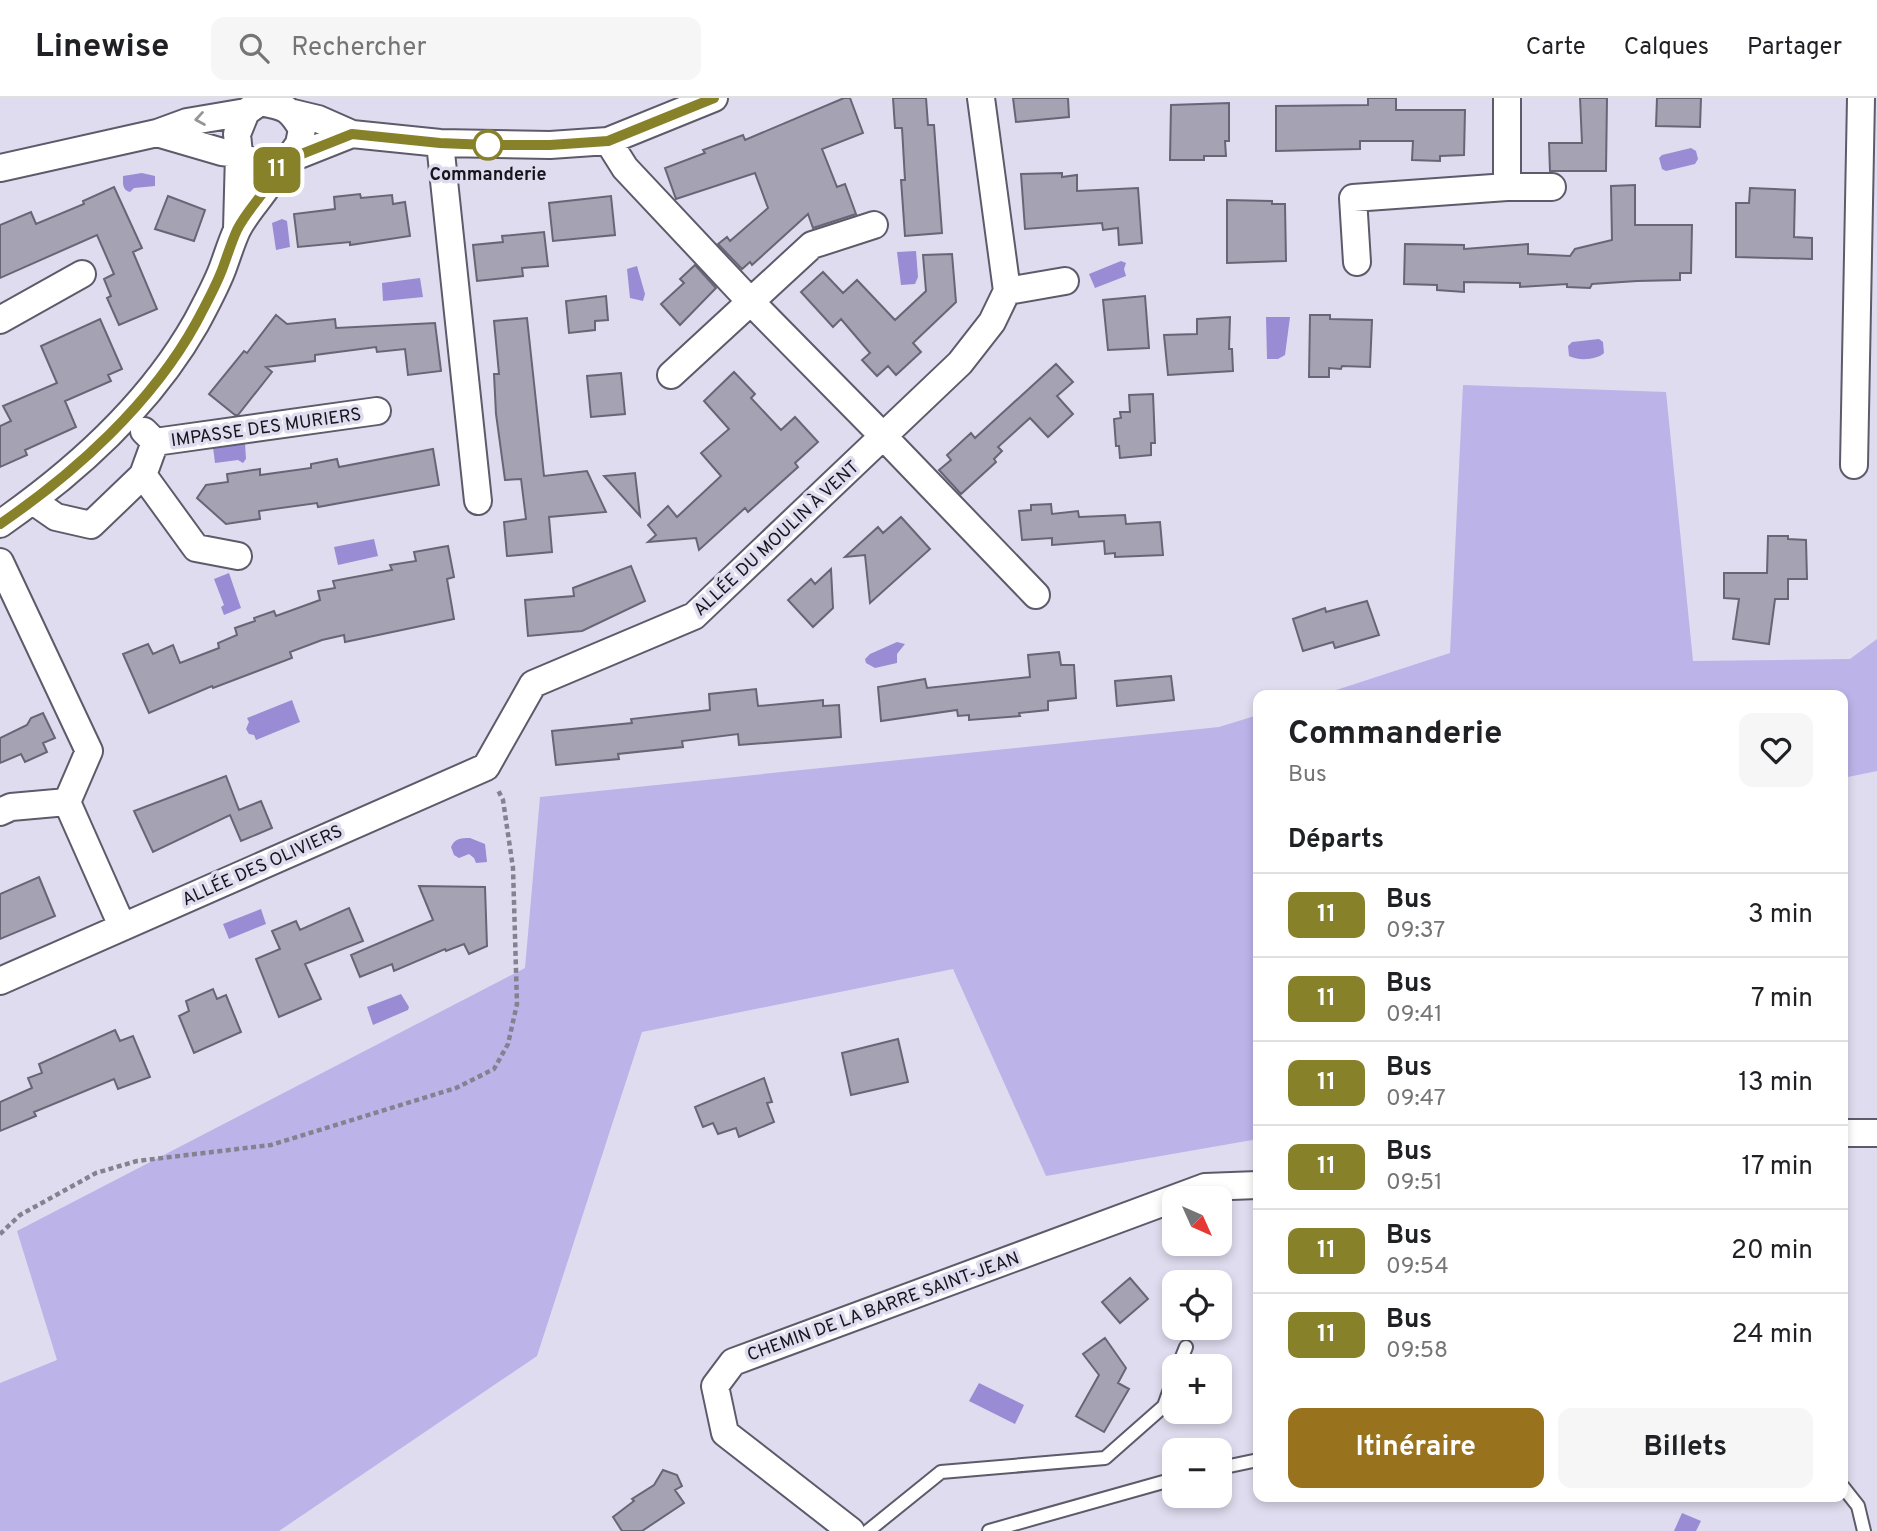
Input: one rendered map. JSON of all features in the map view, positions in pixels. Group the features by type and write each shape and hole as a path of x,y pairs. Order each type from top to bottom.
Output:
{"street":[{"path":"0,168 157,133 187,122 256,104 295,106 352,134 440,143 550,145 608,141 714,98"},
{"path":"981,98 1007,291 1066,281"},
{"path":"1507,98 1507,187"},
{"path":"1854,465 1861,98"},
{"path":"237,229 237,134 256,104"},
{"path":"0,524 80,463 127,415 164,369 195,325 221,273 237,229 275,177 284,160 299,144 302,129 295,106"},
{"path":"157,133 222,152 239,154 265,166 352,134"},
{"path":"608,141 625,168 750,301 1036,595"},
{"path":"440,143 478,501"},
{"path":"1357,262 1353,198 1507,187 1552,187"},
{"path":"671,375 812,245 874,225"},
{"path":"0,320 82,274"},
{"name":"ALLÉE DU MOULIN À VENT","path":"486,767 533,684 694,616 884,437 978,342 992,322 1007,291"},
{"name":"IMPASSE DES MURIERS","path":"155,442 377,411"},
{"path":"33,501 56,517 91,525 143,475 155,442 127,415"},
{"path":"143,475 196,548 238,556"},
{"path":"0,562 89,751 67,802 122,926"},
{"name":"ALLÉE DES OLIVIERS","path":"0,981 486,767"},
{"path":"0,812 11,807 67,802"},
{"path":"1848,1133 1877,1133"},
{"name":"CHEMIN DE LA BARRE SAINT-JEAN","path":"851,1531 725,1433 715,1386 733,1362 1205,1186 1253,1185"}],"lane":[{"path":"1183,1354 1186,1347"},
{"path":"869,1531 941,1472 1105,1458 1162,1408"},
{"path":"1232,1465 1253,1461"},
{"path":"989,1531 1162,1482"},
{"path":"1848,1493 1858,1506 1864,1531"}],"path":[{"path":"0,1234 20,1215 96,1173 137,1161 271,1145 456,1088 494,1069 509,1044 517,1004 513,868 503,800 486,767"}],"shaded area":[{"path":"1691,148 1696,151 1698,159 1695,164 1666,171 1662,169 1659,158 1662,155"},
{"path":"142,173 155,176 155,186 134,188 130,192 126,190 123,176"},
{"path":"282,219 287,221 290,247 276,250 272,223"},
{"path":"916,251 918,277 915,284 901,285 897,252"},
{"path":"1121,261 1126,263 1126,276 1095,288 1089,274"},
{"path":"637,266 645,294 643,301 630,298 627,269"},
{"path":"420,278 423,297 383,301 382,283"},
{"path":"1266,317 1290,317 1285,355 1278,359 1267,359"},
{"path":"1599,339 1603,342 1604,353 1601,355 1587,359 1569,356 1568,346 1572,342"},
{"path":"1463,385 1666,392 1693,661 1850,659 1877,639 1877,771 1848,777 1848,690 1336,690 1450,653"},
{"path":"245,443 246,459 243,463 238,460 215,463 213,447"},
{"path":"374,539 378,556 338,565 334,547"},
{"path":"229,573 241,608 224,615 221,607 224,605 214,579"},
{"path":"897,642 905,644 897,654 897,663 875,668 866,663 865,659 870,654"},
{"path":"292,700 300,722 256,740 254,735 249,734 246,729 249,722 247,718"},
{"path":"1253,717 1253,1140 1046,1176 953,969 642,1032 537,1356 279,1531 0,1531 0,1383 57,1360 17,1231 525,968 540,797 1219,727"},
{"path":"461,838 470,838 485,844 487,862 476,863 469,854 459,858 454,855 451,847 454,842"},
{"path":"261,909 266,924 229,939 223,924"},
{"path":"401,994 409,1007 408,1010 373,1025 367,1007"},
{"path":"979,1383 1024,1405 1015,1424 969,1401"},
{"path":"1682,1513 1701,1521 1696,1531 1674,1531"}],"building":[{"path":"844,98 850,98 863,133 822,149 837,187 845,184 856,214 813,228 808,214 752,265 750,262 742,269 718,244 727,237 730,241 768,208 755,173 676,199 665,168 743,135 745,140"},
{"path":"893,98 926,98 928,125 934,125 942,233 905,236 901,180 905,180 902,128 895,128"},
{"path":"1013,98 1068,98 1069,117 1016,122"},
{"path":"1368,98 1396,98 1396,110 1465,110 1464,155 1440,156 1440,161 1412,160 1413,141 1360,141 1360,149 1276,151 1276,106 1368,105"},
{"path":"1580,98 1607,98 1606,171 1550,171 1549,143 1582,143"},
{"path":"1657,98 1701,98 1700,127 1656,126"},
{"path":"1229,103 1229,141 1225,141 1226,156 1204,156 1204,160 1170,160 1171,105"},
{"path":"1062,173 1062,177 1077,175 1077,191 1138,188 1142,243 1119,245 1118,228 1103,230 1102,223 1025,229 1021,174"},
{"path":"1635,185 1635,225 1692,225 1691,273 1680,273 1680,280 1592,284 1590,288 1567,287 1567,284 1520,287 1520,283 1464,282 1464,292 1437,290 1437,285 1404,284 1405,244 1464,245 1464,249 1528,244 1528,254 1570,256 1575,249 1612,240 1611,186"},
{"path":"114,187 142,248 133,252 157,309 119,325 107,298 111,296 104,279 114,274 97,235 0,278 0,225 31,212 36,224 84,204 83,201"},
{"path":"1750,188 1795,190 1794,237 1812,238 1812,259 1736,257 1736,203 1749,203"},
{"path":"360,194 361,198 392,195 393,204 405,202 410,236 350,245 350,242 298,247 294,214 335,209 334,197"},
{"path":"168,196 205,210 194,241 155,229"},
{"path":"611,196 615,235 553,241 549,203"},
{"path":"1227,200 1285,204 1286,261 1227,263"},
{"path":"544,232 548,266 522,268 523,276 477,281 473,245 503,242 502,236"},
{"path":"952,254 956,302 913,343 921,352 896,375 888,366 877,376 862,360 870,353 841,319 833,327 801,292 823,272 843,293 857,280 895,320 926,291 923,255"},
{"path":"695,265 716,288 680,325 661,304 684,283 680,279"},
{"path":"606,296 608,320 595,321 595,330 569,333 566,301"},
{"path":"1145,296 1149,348 1108,350 1103,300"},
{"path":"276,315 287,324 335,319 336,328 435,323 441,371 408,375 405,349 377,352 376,347 315,355 315,361 266,367 272,372 238,415 235,415 209,394 244,351 247,353"},
{"path":"1310,315 1330,315 1330,319 1372,320 1370,367 1329,368 1329,377 1309,377"},
{"path":"1230,317 1229,349 1232,349 1233,371 1168,375 1164,335 1197,334 1197,319"},
{"path":"527,318 544,476 587,471 606,512 549,517 552,552 507,556 504,522 526,519 521,479 505,480 496,414 494,374 499,374 494,321"},
{"path":"100,319 122,369 108,375 111,381 65,401 76,427 25,450 27,455 0,467 0,426 11,421 3,406 57,383 41,346"},
{"path":"1056,364 1073,382 1057,396 1073,414 1048,437 1030,418 998,447 1002,451 994,459 996,462 961,494 939,470 951,460 947,455 971,433 975,438"},
{"path":"734,372 755,394 751,398 781,430 795,417 818,442 795,463 798,467 748,512 745,508 699,550 696,538 648,542 656,535 648,525 668,506 677,517 721,476 701,453 729,429 704,401"},
{"path":"621,373 625,414 591,417 587,376"},
{"path":"1153,394 1155,443 1151,443 1151,455 1120,458 1119,446 1116,446 1114,419 1121,418 1120,412 1130,412 1129,395"},
{"path":"433,449 439,485 318,507 317,503 259,511 260,519 226,524 197,498 206,485 228,482 227,474 260,469 260,475 311,468 311,464 337,459 339,467"},
{"path":"635,473 640,516 604,476"},
{"path":"1051,504 1052,514 1078,511 1079,517 1125,515 1126,524 1160,522 1163,555 1115,557 1115,553 1105,554 1104,541 1052,545 1052,538 1022,540 1019,511 1031,510 1031,505"},
{"path":"901,517 930,549 870,603 865,555 845,557 878,527 883,533"},
{"path":"1768,536 1806,540 1807,579 1788,579 1788,599 1775,599 1769,644 1733,639 1739,599 1724,598 1724,573 1767,573"},
{"path":"448,546 454,577 447,579 454,619 345,642 344,635 322,640 290,652 292,658 213,688 212,686 149,713 123,654 148,644 153,654 173,645 180,663 219,648 218,643 237,635 235,628 255,621 254,618 274,611 276,616 320,600 318,591 335,588 333,581 392,570 390,565 416,561 414,552"},
{"path":"631,566 645,601 582,631 528,636 525,600 574,596 573,588"},
{"path":"831,569 833,608 813,627 788,600 811,579 815,584"},
{"path":"1367,601 1379,635 1335,648 1333,642 1303,651 1293,619 1325,608 1326,612"},
{"path":"1059,652 1061,665 1074,665 1076,698 1048,701 1048,710 1019,713 1020,716 969,720 969,715 958,716 957,710 881,721 878,687 925,679 927,688 1030,677 1028,655"},
{"path":"1171,676 1174,700 1117,706 1115,681"},
{"path":"756,689 758,706 823,700 823,706 839,705 841,737 739,745 738,734 682,741 683,747 618,754 619,759 556,765 552,731 632,723 631,719 710,710 709,694"},
{"path":"43,713 55,738 43,743 47,752 25,762 21,754 0,763 0,738 27,725 31,718"},
{"path":"226,776 239,810 261,801 272,828 241,841 230,815 153,852 134,811"},
{"path":"39,877 55,916 0,939 0,894"},
{"path":"419,886 485,887 487,946 469,954 464,944 446,951 445,949 394,971 392,964 360,977 351,955 433,920"},
{"path":"349,908 363,941 305,964 321,999 279,1017 256,959 280,949 272,931 296,921 300,930"},
{"path":"213,989 217,999 226,995 241,1032 194,1053 179,1016 189,1011 186,1001"},
{"path":"115,1030 120,1041 133,1036 150,1077 118,1089 114,1079 34,1112 36,1116 0,1131 0,1102 32,1088 28,1078 42,1073 39,1064"},
{"path":"898,1039 908,1082 851,1095 842,1053"},
{"path":"764,1078 772,1102 767,1103 774,1122 739,1137 736,1128 718,1134 713,1123 703,1127 695,1107"},
{"path":"1130,1278 1148,1299 1120,1323 1102,1302"},
{"path":"1105,1338 1126,1368 1118,1383 1129,1389 1104,1432 1076,1416 1099,1375 1083,1354"},
{"path":"663,1470 677,1475 682,1486 675,1490 684,1503 642,1531 622,1531 613,1517 634,1501 632,1499 654,1485"}],"bus line":[{"name":"11","path":"0,524 80,463 127,415 164,369 195,325 221,273 237,229 275,177 279,163 352,134 488,145 608,141 714,98"}],"place":[{"name":"Commanderie","path":"488,145"}]}
